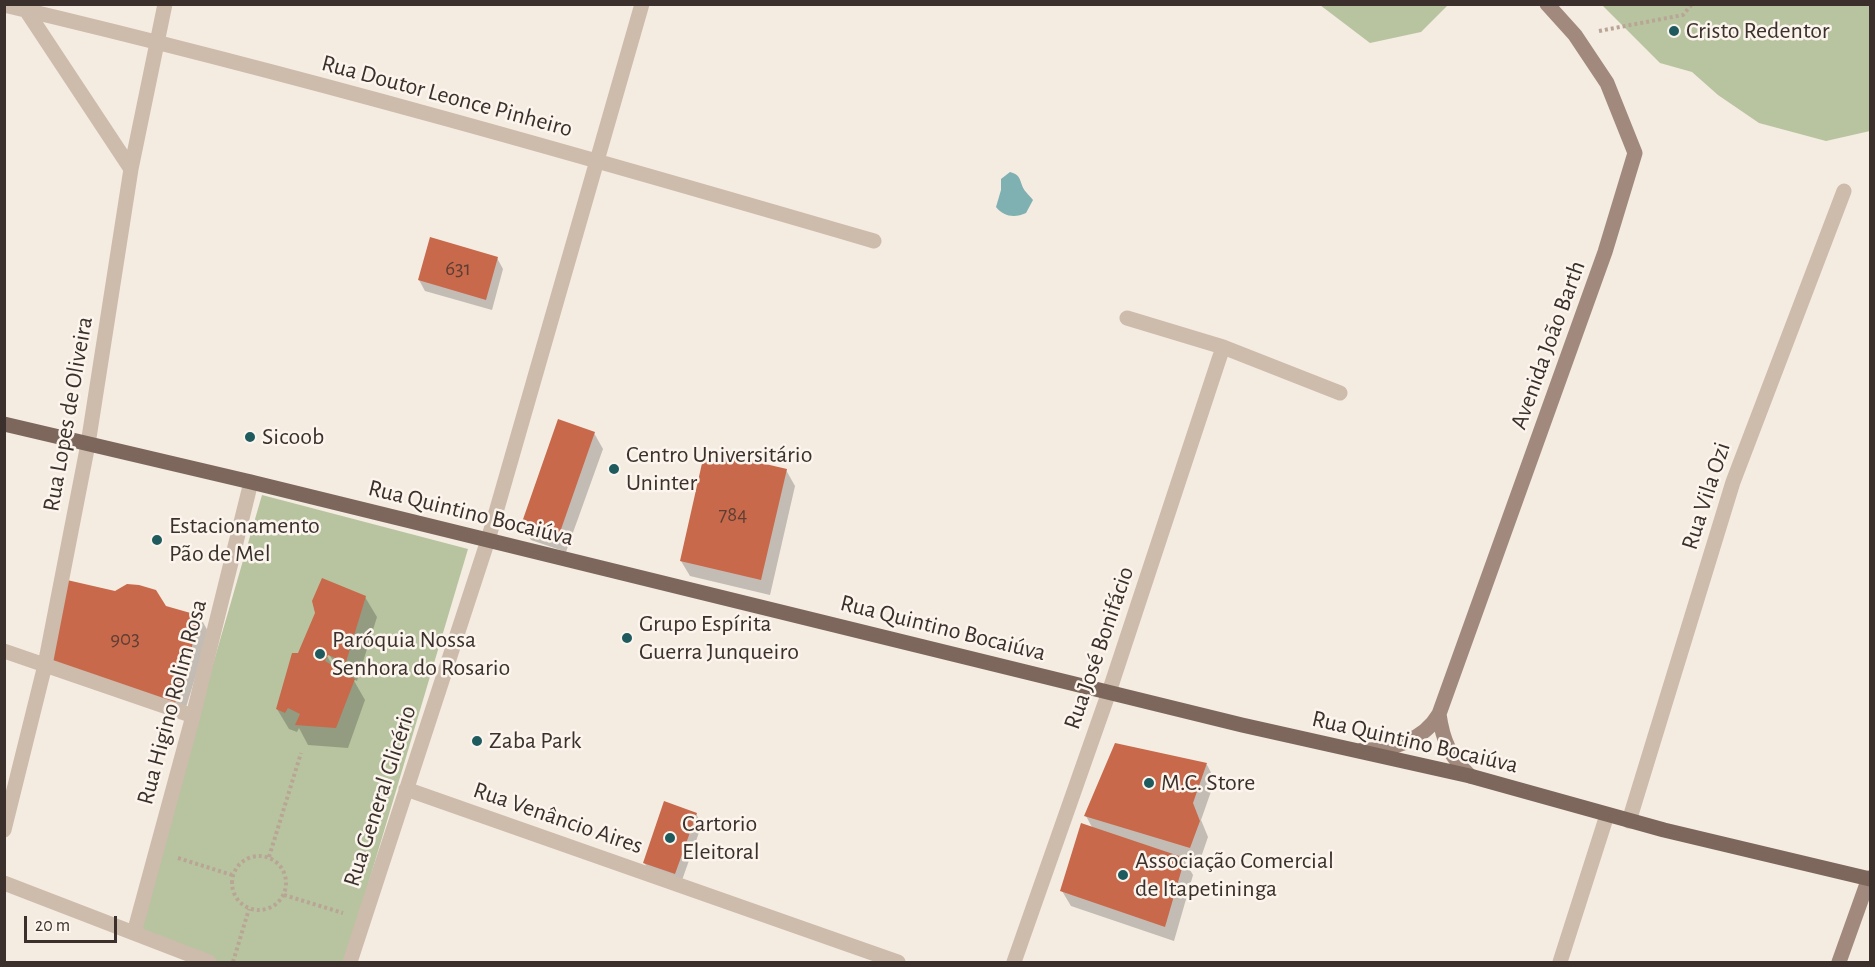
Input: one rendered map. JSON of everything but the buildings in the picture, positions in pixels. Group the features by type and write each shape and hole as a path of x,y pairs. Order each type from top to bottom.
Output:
{"main road":[{"name":"Avenida João Barth","path":"1349,750 1370,750 1399,745 1433,725 1439,714 1605,252 1635,153 1607,83 1575,35 1547,4"},
{"name":"Rua Quintino Bocaiúva","path":"4,424 251,482 1349,750 1470,776 1607,815 1870,878"},
{"path":"1439,714 1449,751 1455,761 1470,776"},
{"path":"1839,963 1870,878"}],"street":[{"name":"Rua Lopes de Oliveira","path":"4,830 45,665 88,444 131,169 165,4"},
{"name":"Rua General Glicério","path":"350,963 488,540 642,4"},
{"name":"Rua Doutor Leonce Pinheiro","path":"4,5 25,8 158,42 597,160 874,241"},
{"path":"25,8 131,169"},
{"name":"Rua Vila Ozi","path":"1629,820 1732,482 1844,191"},
{"path":"1127,318 1223,347 1340,393"},
{"name":"Rua José Bonifácio","path":"1014,963 1109,692 1223,347"},
{"name":"Rua Higino Rolim Rosa","path":"134,933 193,716 251,482"},
{"path":"4,651 193,716"},
{"name":"Rua Venâncio Aires","path":"406,789 898,963"},
{"path":"1560,963 1607,815"},
{"path":"4,883 210,963"}],"path":[{"path":"1575,35 1683,15 1692,4"},
{"path":"269,857 301,753"},
{"path":"156,851 232,875"},
{"path":"251,856 269,857 282,868 286,877 284,895 271,908 249,909 238,901 233,893 232,875 242,860 251,856"},
{"path":"284,895 364,920"},
{"path":"233,963 249,909"}],"green space":[{"path":"1320,5 1448,5 1421,32 1370,43"},
{"path":"1602,5 1870,5 1870,131 1826,141 1759,123 1718,95 1692,72 1660,63"},
{"path":"262,495 468,549 345,962 218,962 136,930"}],"water":[{"path":"1010,172 1017,175 1033,200 1026,213 1018,216 1006,215 996,207 1001,190 1001,179"}],"place":[{"name":"Cristo Redentor","path":"1674,31"},
{"name":"Sicoob","path":"250,437"},
{"name":"Centro Universitário Uninter","path":"614,469"},
{"name":"Estacionamento Pão de Mel","path":"157,540"},
{"name":"Grupo Espírita Guerra Junqueiro","path":"627,638"},
{"name":"Paróquia Nossa Senhora do Rosario","path":"320,654"},
{"name":"Zaba Park","path":"477,741"},
{"name":"M.C. Store","path":"1149,783"},
{"name":"Cartorio Eleitoral","path":"670,838"},
{"name":"Associação Comercial de Itapetininga","path":"1123,875"}]}
